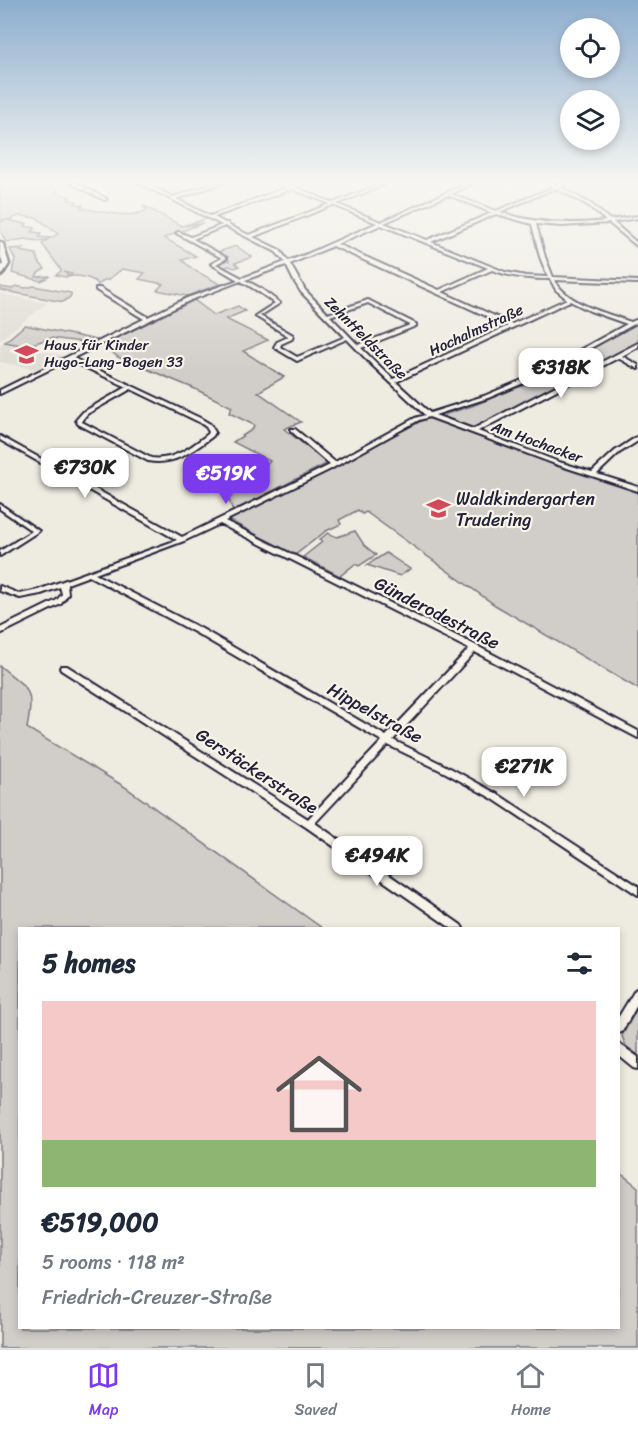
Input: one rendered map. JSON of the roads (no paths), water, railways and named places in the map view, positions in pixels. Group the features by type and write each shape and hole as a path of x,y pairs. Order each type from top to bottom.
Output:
{"main road":[{"path":"0,274 6,264 1,246"}],"street":[{"path":"204,246 225,258 213,264 278,303 257,316 291,335 291,339 277,346 297,359 349,337"},
{"name":"Zehntfeldstraße","path":"269,246 278,251 288,262 297,283 327,316 429,415"},
{"path":"0,392 189,299 328,246"},
{"path":"337,246 513,326"},
{"path":"437,246 515,275 638,282"},
{"path":"541,246 551,278 557,289 570,299 631,324"},
{"path":"439,292 492,268"},
{"path":"98,289 147,319"},
{"name":"Hochalmstraße","path":"393,381 570,299"},
{"path":"327,316 368,301 414,325 358,347"},
{"path":"0,588 20,596 63,584 182,540 334,465 376,440 429,415 486,397 528,379 638,320"},
{"path":"472,432 638,345"},
{"path":"619,356 638,367"},
{"path":"69,358 131,387 208,425 212,432 211,435 173,459 160,462 150,460 80,423 79,420 85,413 131,387"},
{"name":"Am Hochacker","path":"429,415 638,489"},
{"path":"293,430 334,465"},
{"path":"0,438 182,540"},
{"path":"593,474 638,438"},
{"path":"0,506 36,531 0,554"},
{"name":"Günderodestraße","path":"220,522 474,648 638,735"},
{"name":"Hippelstraße","path":"90,574 199,631 388,741 449,771 520,811 638,891"},
{"path":"0,631 59,602 65,594 63,584"},
{"path":"309,824 474,648"},
{"name":"Gerstäckerstraße","path":"64,668 309,824 457,927"},
{"path":"620,1025 638,993"},
{"path":"620,1050 638,1064"}],"place":[{"name":"Haus für Kinder Hugo-Lang-Bogen 33","path":"26,354"},
{"name":"Waldkindergarten Trudering","path":"438,509"}]}
